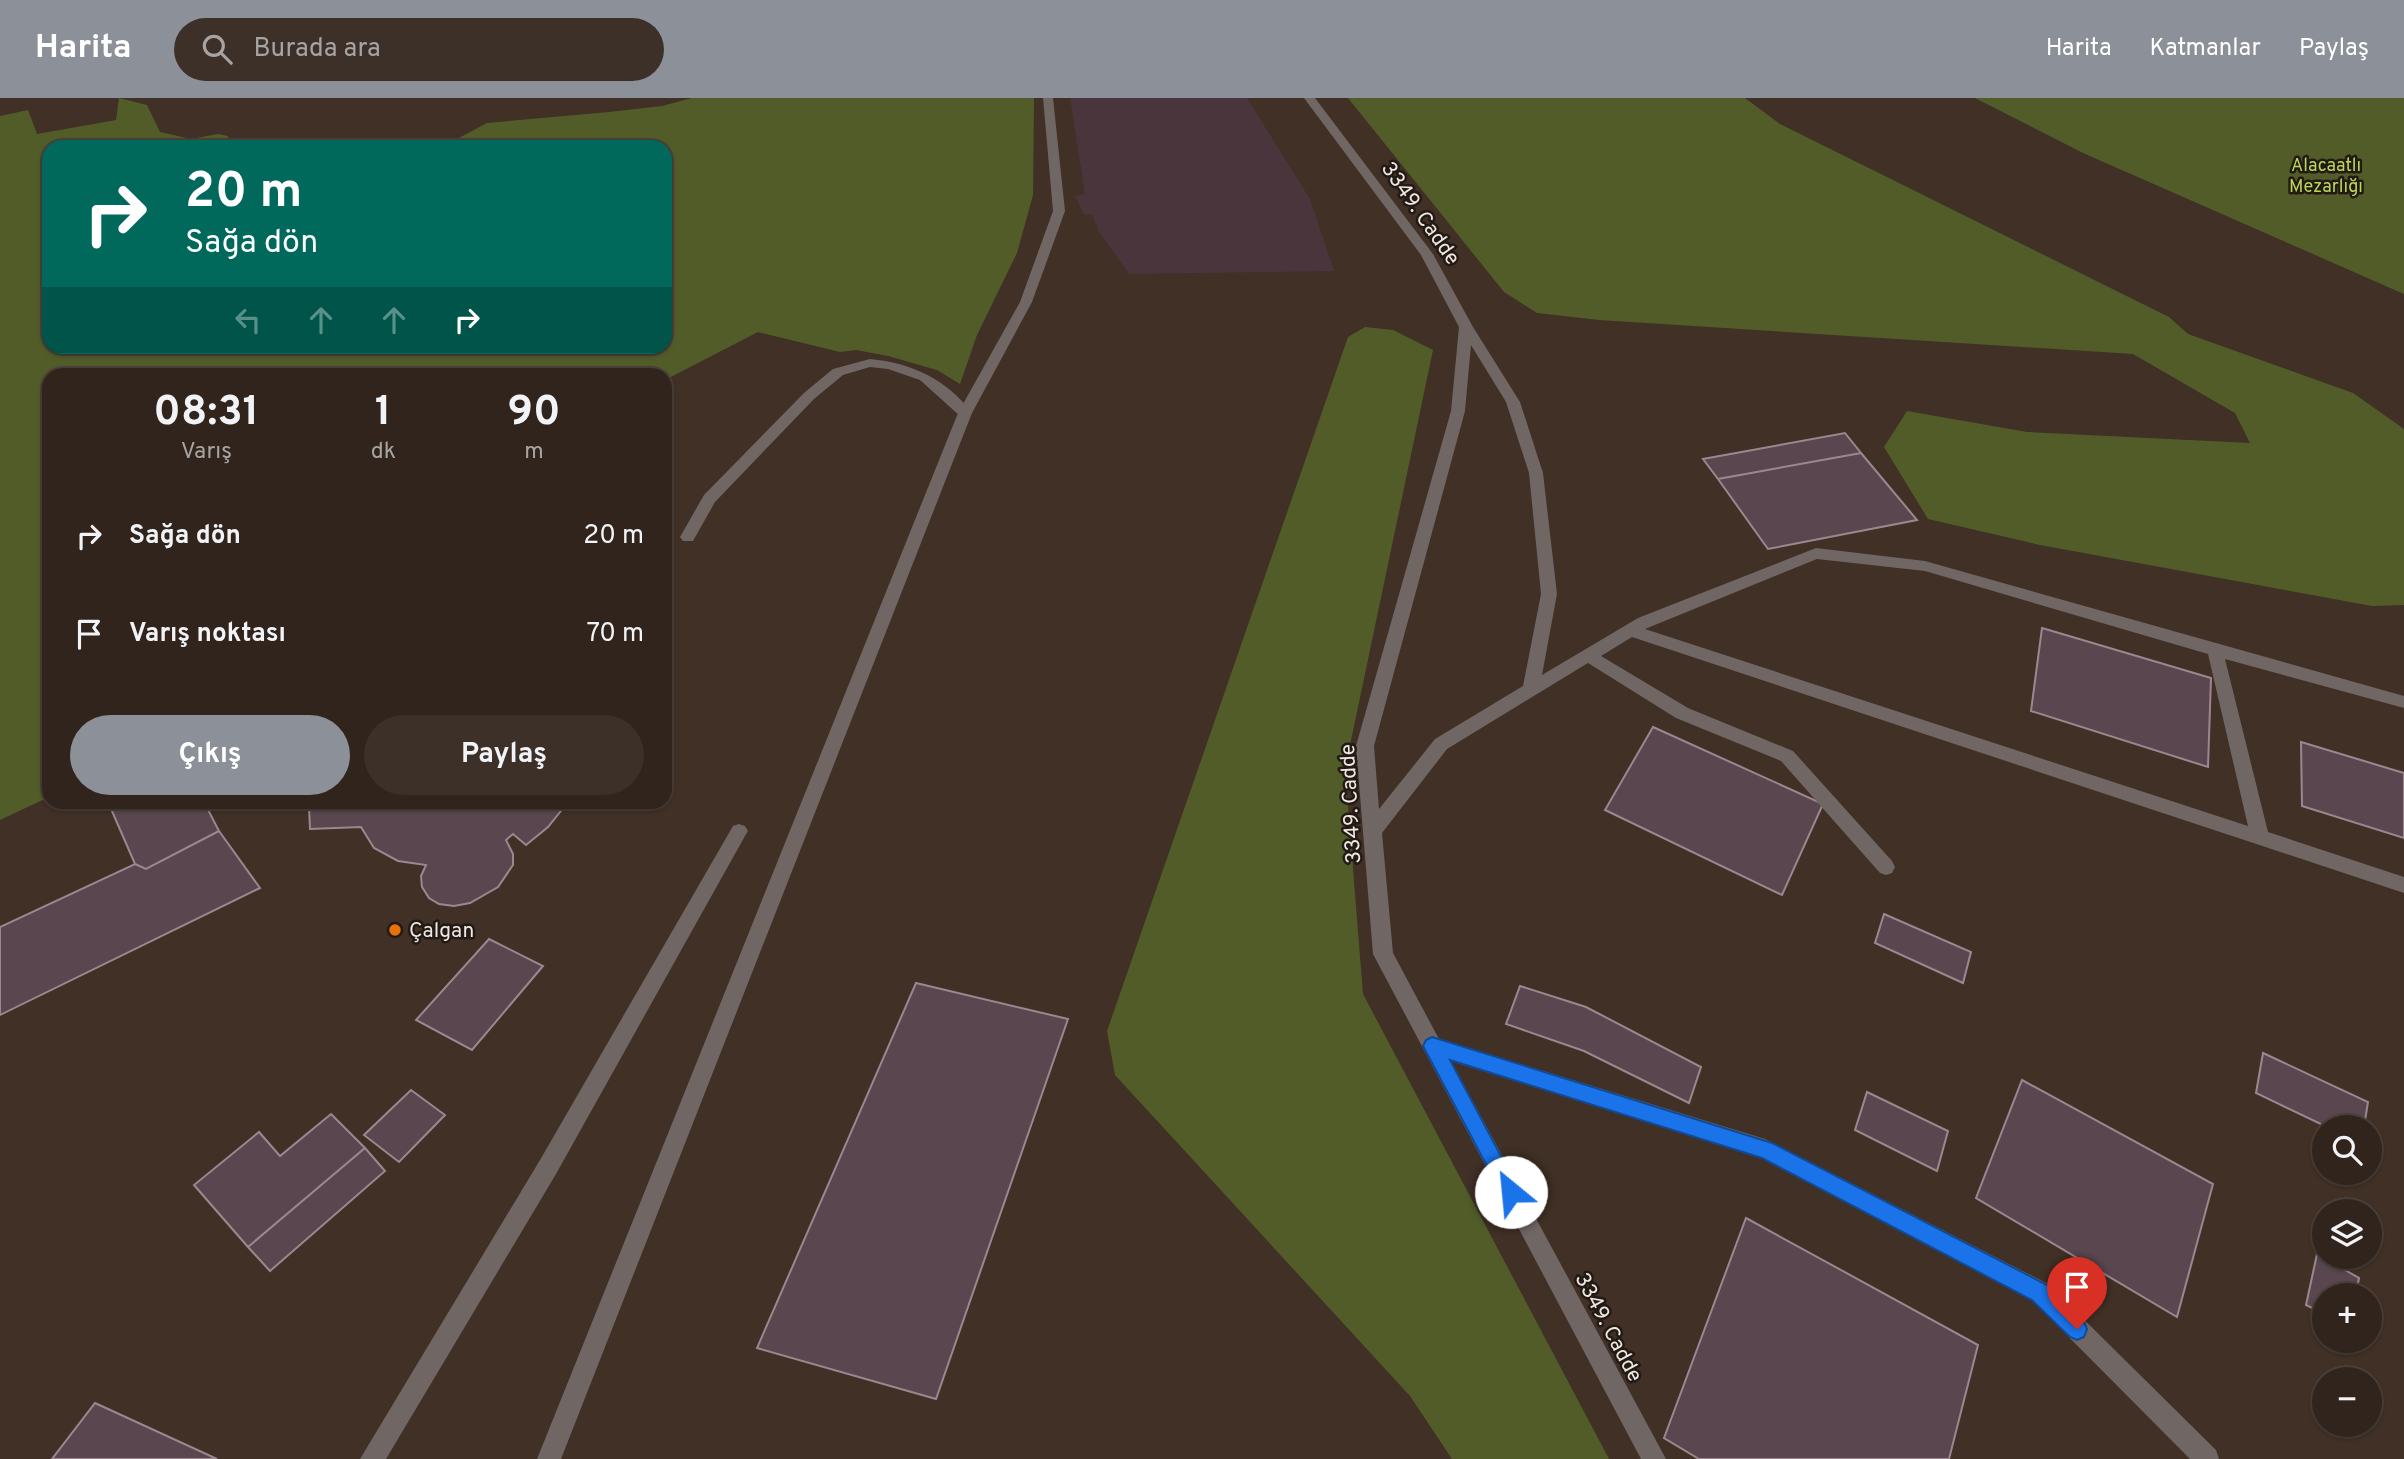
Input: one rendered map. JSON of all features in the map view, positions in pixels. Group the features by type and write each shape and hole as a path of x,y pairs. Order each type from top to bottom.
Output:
{"street":[{"path":"549,1459 965,413 1027,302 1059,211 1048,98"},
{"name":"3349. Cadde","path":"1309,98 1427,254 1466,327 1458,411 1365,746 1383,954 1654,1459"},
{"path":"1466,327 1513,402 1536,473 1549,594 1531,690"},
{"path":"688,537 709,499 809,396 838,372 870,363 890,365 925,377 965,413"},
{"path":"1372,832 1441,744 1644,622 1816,553 1925,566 2404,702"},
{"path":"1630,630 2404,885"},
{"path":"2215,650 2260,838"},
{"path":"1589,656 1682,713 1787,756 1886,867"},
{"path":"372,1459 548,1167 739,831"},
{"path":"1432,1046 1765,1149 2040,1292 2207,1459"}],"shaded area":[{"path":"1070,98 1247,98 1310,199 1334,271 1129,274 1099,232 1092,214 1084,215 1075,196 1085,194"}],"green space":[{"path":"119,98 147,105 160,132 191,139 218,134 228,136 227,140 42,140 42,354 672,354 672,140 455,140 487,123 662,106 692,98 1034,98 1033,195 1017,253 977,335 960,384 937,370 888,356 856,350 840,352 758,332 672,376 672,368 42,368 42,800 0,820 0,116 28,110 37,134 116,120"},
{"path":"1348,98 1745,98 1780,124 2169,317 2188,334 2353,393 2404,429 2404,605 2372,606 2040,545 1928,519 1884,447 1907,411 2027,432 2250,443 2235,413 2133,354 1599,320 1537,313 1504,292"},
{"name":"Alacaatlı Mezarlığı","path":"1975,98 2404,98 2404,294 2083,153"},
{"path":"1365,327 1393,330 1433,350 1345,769 1363,994 1609,1459 1452,1459 1410,1396 1115,1075 1107,1031 1348,337"}],"building":[{"path":"1845,433 1861,453 1718,479 1703,459"},
{"path":"1861,453 1917,520 1768,549 1718,479"},
{"path":"2042,628 2211,678 2208,767 2031,711"},
{"path":"1653,727 1823,804 1782,895 1605,810"},
{"path":"2301,742 2404,773 2404,838 2302,806"},
{"path":"111,809 208,809 219,831 146,869 135,864"},
{"path":"309,809 562,809 548,827 526,845 513,834 506,840 513,854 513,865 498,887 470,903 454,906 439,904 429,898 422,887 421,876 426,865 398,861 374,848 361,827 310,829"},
{"path":"219,831 260,888 0,1015 0,927 135,864 146,869"},
{"path":"1884,914 1971,952 1963,983 1875,943"},
{"path":"489,939 543,966 472,1050 416,1020"},
{"path":"916,983 1068,1019 936,1399 757,1348"},
{"path":"1520,986 1586,1007 1701,1067 1689,1103 1584,1051 1506,1024"},
{"path":"2263,1053 2368,1102 2366,1115 2312,1115 2312,1120 2256,1093"},
{"path":"2022,1080 2213,1184 2177,1317 1976,1198"},
{"path":"411,1090 445,1115 399,1162 364,1135"},
{"path":"1867,1092 1948,1131 1937,1171 1855,1130"},
{"path":"331,1114 365,1148 248,1247 194,1185 259,1132 280,1156"},
{"path":"365,1148 385,1171 270,1271 248,1247"},
{"path":"1746,1218 1978,1345 1949,1459 1699,1459 1664,1438"},
{"path":"2314,1269 2343,1269 2359,1278 2358,1283 2312,1283 2312,1308 2306,1305"},
{"path":"95,1403 217,1459 52,1459"}],"place":[{"name":"Çalgan","path":"395,930"}],"route":[{"path":"1511,1192 1432,1046 1765,1149 2040,1292 2077,1329"}]}
